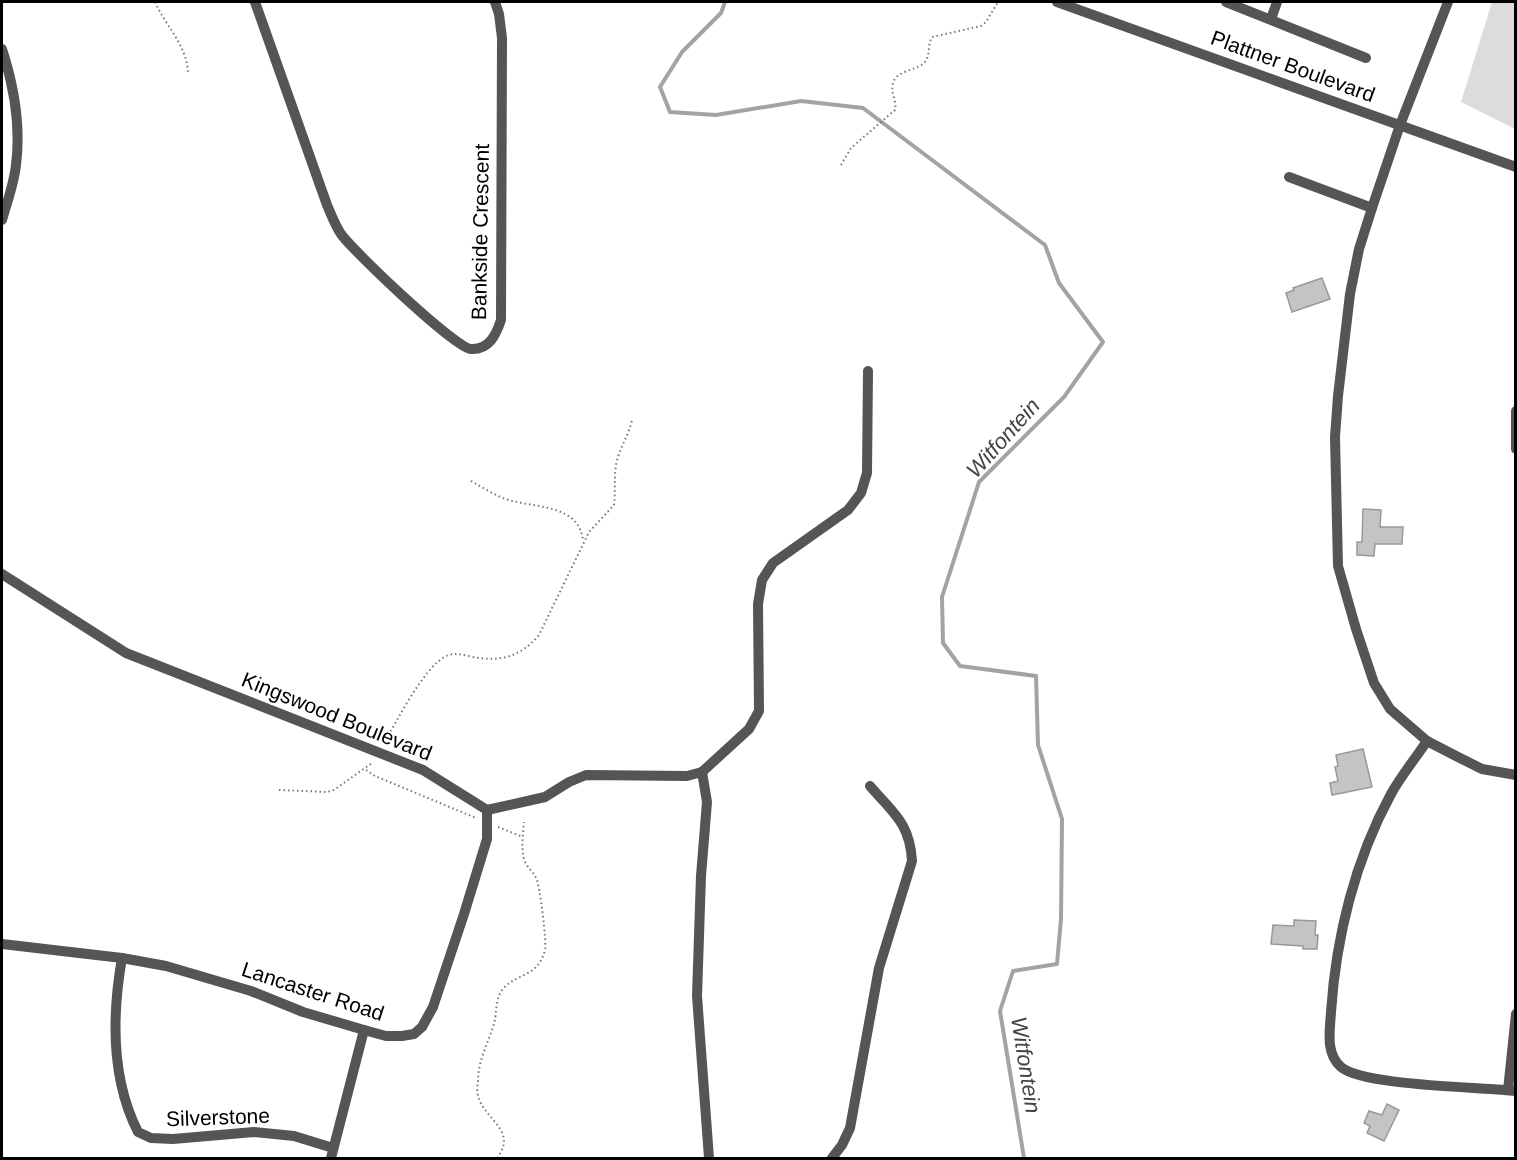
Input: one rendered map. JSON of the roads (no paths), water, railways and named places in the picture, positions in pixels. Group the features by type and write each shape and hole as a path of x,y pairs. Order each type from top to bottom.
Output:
{"street":[{"name":"Bankside Crescent","path":"256,2 327,205 340,233 372,267 449,337 465,348 471,349 478,349 495,338 501,320 502,38 495,2"},
{"name":"Plattner Boulevard","path":"1057,2 1515,167"},
{"path":"1226,2 1366,58"},
{"path":"1271,19 1278,2"},
{"path":"1448,2 1400,125 1372,208 1359,249 1350,294 1335,437 1338,566 1374,683 1390,710 1427,741 1482,769 1515,775"},
{"path":"2,49 11,78 17,126 16,165 2,219"},
{"path":"1289,177 1372,208"},
{"path":"487,810 545,797 569,782 586,775 687,776 702,772 749,729 759,711 758,604 762,580 773,563 848,510 861,493 867,473 868,371"},
{"path":"1515,411 1515,449"},
{"name":"Kingswood Boulevard","path":"2,574 126,653 423,770 487,810"},
{"path":"1427,741 1392,793 1356,877 1339,944 1329,1044 1340,1066 1350,1073 1424,1084 1512,1091 1515,1014"},
{"path":"702,772 707,802 701,876 698,996 709,1158"},
{"path":"832,1158 842,1145 850,1128 879,968 912,861 911,843 906,828 870,786"},
{"name":"Lancaster Road","path":"2,944 122,958 166,966 240,988 303,1012 364,1030 386,1036 414,1034 422,1027 433,1007 487,839 487,810"},
{"name":"Silverstone","path":"122,958 114,1023 121,1078 138,1132 152,1138 173,1139 254,1132 294,1136 332,1153"},
{"path":"332,1153 364,1030"}],"waterway":[{"name":"Witfontein","path":"725,2 721,13 682,52 660,87 670,112 716,115 801,101 863,108 1045,245 1059,283 1103,342 1064,397 979,482 942,597 943,643 960,666 1036,676 1038,745 1062,819 1061,919 1057,964 1013,971 1000,1011 1024,1158"}]}
